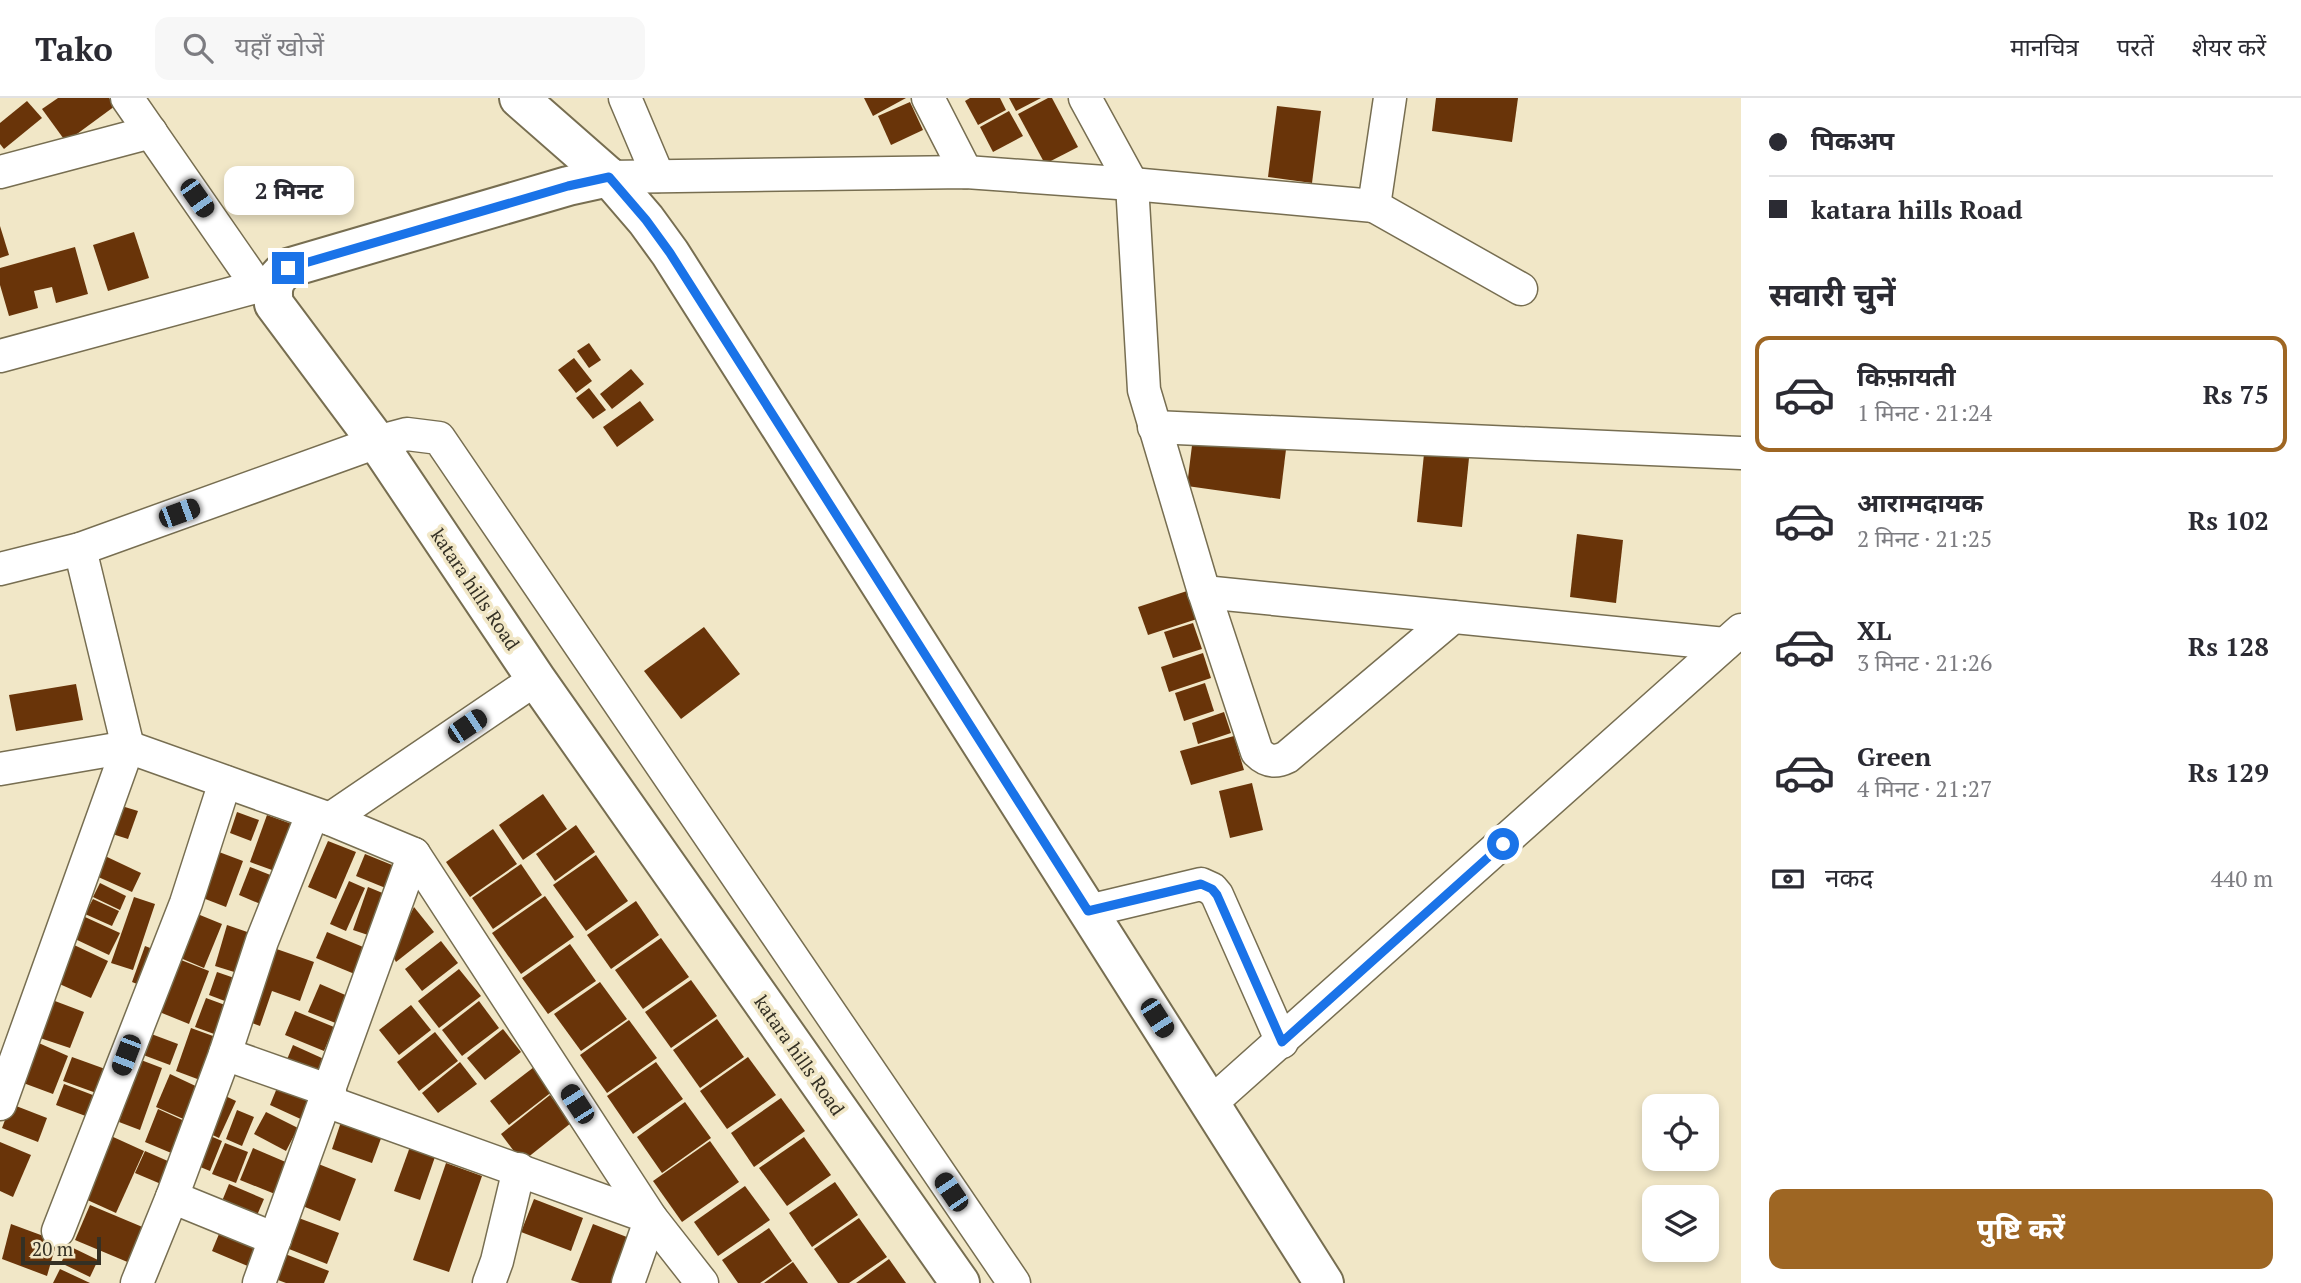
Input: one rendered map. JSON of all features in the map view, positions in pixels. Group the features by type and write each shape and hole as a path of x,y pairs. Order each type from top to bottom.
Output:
{"main road":[{"path":"519,98 609,177 670,253 1324,1283"},
{"path":"266,285 288,268 609,177"},
{"name":"katara hills Road","path":"266,285 272,293 274,304 377,442 536,680 960,1283"}],"street":[{"path":"0,356 266,285 127,98"},
{"path":"625,98 658,176"},
{"path":"928,98 966,172"},
{"path":"1085,98 1132,184 1144,390 1204,592 1257,752 1272,762 1287,757 1453,617"},
{"path":"1374,206 1390,98"},
{"path":"0,172 151,132"},
{"path":"609,177 966,172 1374,206 1521,289"},
{"path":"1154,427 1741,453"},
{"path":"0,569 80,549 377,442 407,434 439,438 1014,1283"},
{"path":"0,1104 11,1044 128,747 80,549"},
{"path":"1204,592 1453,617 1733,637"},
{"path":"1212,1103 1733,637"},
{"path":"137,1283 225,1054 262,941 321,817 536,680"},
{"path":"0,769 128,747 414,854 651,1218 702,1283"},
{"path":"58,1231 186,903 225,782"},
{"path":"259,1283 414,854"},
{"path":"1088,911 1201,884 1212,889 1282,1042"},
{"path":"225,1054 328,1096 651,1218"},
{"path":"489,1283 497,1261 519,1169"},
{"path":"172,1196 275,1239"},
{"path":"628,1283 651,1218"}],"building":[{"path":"58,98 109,98 115,106 66,142 42,109"},
{"path":"864,98 906,98 873,116"},
{"path":"970,98 1000,98 1006,110 978,125 965,101"},
{"path":"1009,98 1041,98 1016,111"},
{"path":"1052,98 1078,147 1045,164 1018,114"},
{"path":"1436,98 1518,98 1512,142 1432,131"},
{"path":"27,101 42,118 4,149 0,144 0,123"},
{"path":"910,102 923,130 891,145 878,116"},
{"path":"1277,106 1321,111 1312,183 1268,177"},
{"path":"1009,111 1023,136 993,152 980,127"},
{"path":"0,226 9,255 0,258"},
{"path":"134,232 149,278 108,291 93,245"},
{"path":"75,247 88,294 56,303 52,287 34,291 38,308 9,316 0,285 0,268"},
{"path":"589,343 601,360 589,368 577,351"},
{"path":"574,358 592,381 576,393 558,370"},
{"path":"631,369 644,384 612,409 600,394"},
{"path":"589,388 606,410 593,419 576,398"},
{"path":"640,401 654,420 617,447 603,427"},
{"path":"1194,429 1287,441 1280,499 1187,486"},
{"path":"1424,454 1469,458 1462,527 1417,522"},
{"path":"1577,534 1623,540 1616,603 1570,597"},
{"path":"1187,591 1197,619 1148,635 1138,607"},
{"path":"1193,623 1202,649 1173,658 1164,632"},
{"path":"704,627 740,674 681,719 644,671"},
{"path":"1203,653 1211,678 1169,692 1161,667"},
{"path":"1205,683 1214,711 1184,721 1175,693"},
{"path":"76,684 83,720 16,731 9,695"},
{"path":"1224,712 1231,733 1198,744 1192,723"},
{"path":"1234,736 1244,770 1191,785 1180,751"},
{"path":"1252,783 1263,830 1230,838 1219,791"},
{"path":"543,794 567,829 523,860 499,825"},
{"path":"115,804 138,811 128,839 106,832"},
{"path":"237,812 259,820 251,841 230,833"},
{"path":"267,815 300,827 283,874 250,862"},
{"path":"576,825 595,852 555,881 536,854"},
{"path":"493,829 517,864 470,897 446,862"},
{"path":"328,841 356,852 336,899 308,887"},
{"path":"211,849 243,861 226,907 195,895"},
{"path":"365,854 397,867 388,889 356,876"},
{"path":"596,855 628,901 586,931 553,885"},
{"path":"105,856 141,873 132,892 96,876"},
{"path":"521,864 542,895 493,929 472,898"},
{"path":"250,867 283,880 272,909 239,895"},
{"path":"349,881 365,888 346,931 330,924"},
{"path":"100,883 126,896 120,910 93,897"},
{"path":"368,887 385,894 371,936 353,930"},
{"path":"545,896 574,937 521,974 492,933"},
{"path":"134,897 155,904 133,970 111,963"},
{"path":"93,899 119,911 112,926 85,914"},
{"path":"636,901 659,935 611,969 587,935"},
{"path":"414,907 434,932 396,962 391,953"},
{"path":"195,913 222,924 204,968 178,957"},
{"path":"85,917 120,933 109,955 75,939"},
{"path":"227,925 259,936 247,976 215,966"},
{"path":"327,932 368,949 357,975 316,958"},
{"path":"661,938 689,977 643,1009 615,970"},
{"path":"441,941 458,963 422,991 405,969"},
{"path":"72,944 108,961 91,998 55,982"},
{"path":"570,944 596,981 548,1014 522,978"},
{"path":"265,945 314,962 300,1001 272,991 260,1026 239,1018"},
{"path":"145,946 163,953 150,989 132,982"},
{"path":"176,958 209,971 189,1024 157,1011"},
{"path":"459,969 481,996 439,1028 418,1001"},
{"path":"217,972 243,981 238,1006 209,995"},
{"path":"691,980 717,1016 671,1048 645,1012"},
{"path":"600,982 627,1019 581,1051 554,1014"},
{"path":"320,984 350,997 338,1024 308,1012"},
{"path":"47,998 84,1012 70,1048 34,1036"},
{"path":"206,998 236,1009 225,1038 195,1027"},
{"path":"479,1001 499,1028 462,1056 442,1030"},
{"path":"411,1005 431,1030 399,1055 379,1030"},
{"path":"295,1011 334,1027 324,1051 285,1035"},
{"path":"717,1019 744,1057 700,1088 673,1050"},
{"path":"629,1020 657,1058 607,1093 580,1055"},
{"path":"191,1028 224,1040 208,1083 176,1071"},
{"path":"503,1029 521,1052 485,1080 467,1058"},
{"path":"146,1032 178,1044 170,1065 138,1053"},
{"path":"435,1032 458,1061 419,1091 397,1062"},
{"path":"32,1040 68,1056 53,1094 18,1081"},
{"path":"293,1045 324,1059 314,1082 283,1069"},
{"path":"72,1057 108,1070 99,1094 63,1081"},
{"path":"748,1057 776,1095 727,1129 700,1091"},
{"path":"141,1060 162,1068 140,1130 119,1122"},
{"path":"460,1062 477,1084 438,1113 422,1093"},
{"path":"656,1062 683,1099 633,1134 607,1096"},
{"path":"534,1067 553,1091 509,1125 490,1101"},
{"path":"170,1074 202,1089 188,1121 156,1107"},
{"path":"279,1083 315,1099 305,1121 270,1105"},
{"path":"64,1084 98,1097 91,1118 56,1105"},
{"path":"219,1093 236,1101 219,1138 202,1130"},
{"path":"550,1095 571,1123 522,1162 501,1134"},
{"path":"781,1098 805,1131 754,1167 731,1133"},
{"path":"685,1102 711,1138 662,1173 637,1137"},
{"path":"11,1104 47,1118 38,1142 2,1128"},
{"path":"158,1109 189,1123 176,1155 145,1142"},
{"path":"237,1110 254,1117 242,1146 226,1139"},
{"path":"266,1112 298,1128 286,1151 254,1134"},
{"path":"342,1119 383,1133 372,1163 332,1149"},
{"path":"201,1132 222,1141 210,1171 188,1162"},
{"path":"111,1136 144,1151 116,1213 83,1198"},
{"path":"804,1137 831,1175 787,1206 759,1168"},
{"path":"710,1141 739,1182 682,1222 653,1181"},
{"path":"0,1142 31,1155 13,1197 0,1191"},
{"path":"225,1143 248,1152 236,1183 212,1174"},
{"path":"411,1144 436,1154 420,1200 394,1191"},
{"path":"253,1148 288,1163 275,1194 240,1180"},
{"path":"145,1151 170,1162 161,1184 135,1173"},
{"path":"316,1163 356,1179 340,1221 300,1205"},
{"path":"446,1163 482,1176 449,1272 413,1260"},
{"path":"835,1182 858,1215 812,1247 789,1213"},
{"path":"229,1184 264,1199 255,1220 220,1206"},
{"path":"745,1186 770,1220 718,1256 694,1222"},
{"path":"534,1199 583,1218 571,1251 521,1232"},
{"path":"90,1205 152,1231 137,1266 75,1240"},
{"path":"296,1217 339,1233 327,1264 284,1247"},
{"path":"859,1218 887,1257 849,1283 838,1283 814,1249"},
{"path":"11,1224 57,1241 47,1276 2,1259"},
{"path":"593,1224 632,1239 616,1283 580,1283 571,1280"},
{"path":"769,1228 792,1261 760,1283 738,1283 722,1260"},
{"path":"221,1229 259,1245 250,1267 212,1251"},
{"path":"69,1246 98,1260 90,1277 61,1263"},
{"path":"280,1252 329,1271 324,1283 286,1283 270,1277"},
{"path":"889,1259 906,1283 856,1283"},
{"path":"793,1262 808,1283 764,1283"},
{"path":"60,1269 90,1283 53,1283"}],"route":[{"path":"288,268 568,186 609,177 670,253 1088,911 1201,884 1212,889 1282,1042 1503,844"}]}
